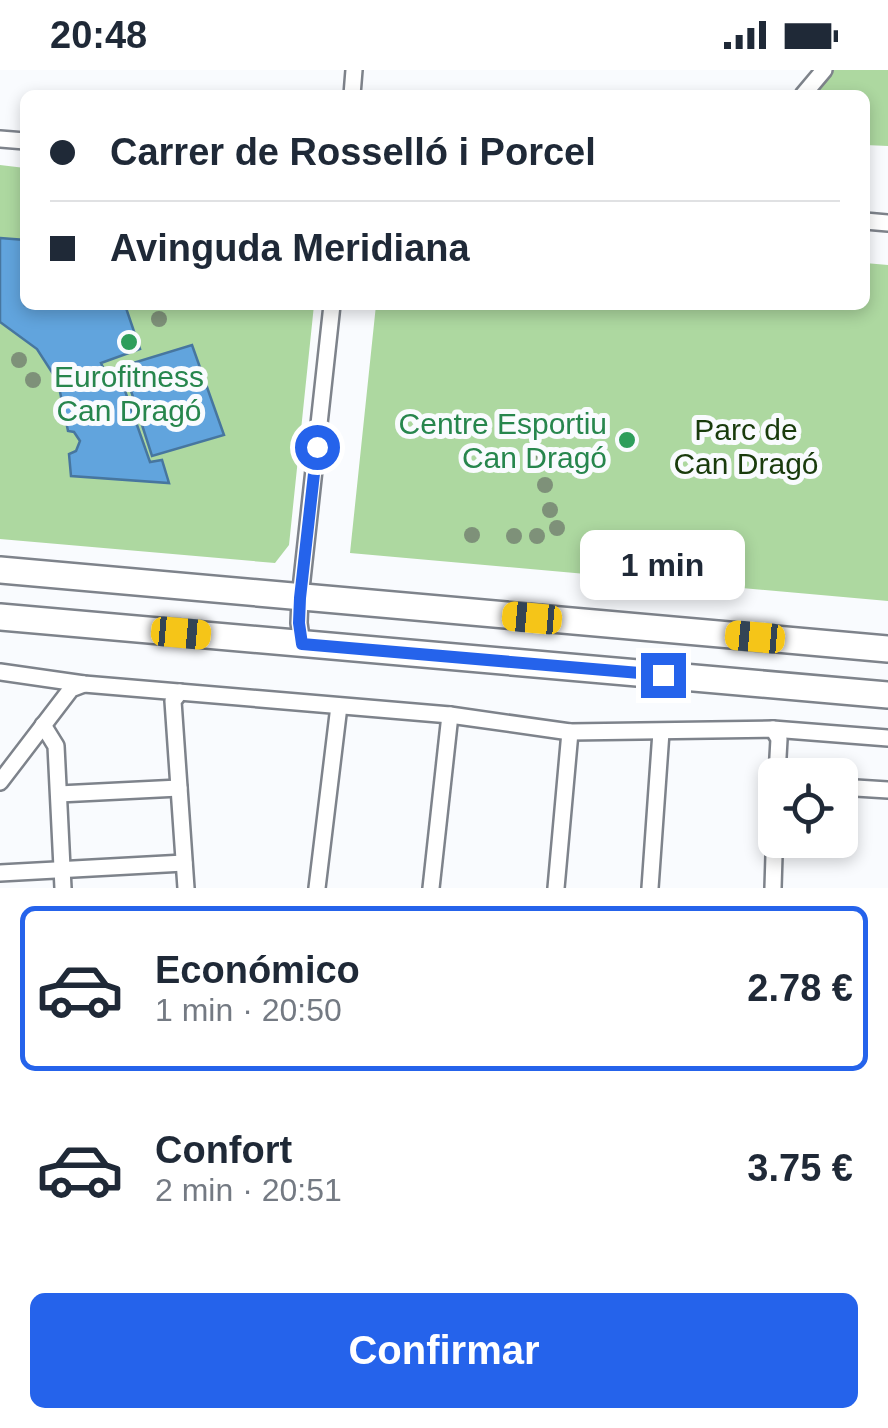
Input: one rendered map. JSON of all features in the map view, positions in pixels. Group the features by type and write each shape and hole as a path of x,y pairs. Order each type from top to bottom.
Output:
{"main road":[{"path":"0,570 888,649"},
{"path":"0,617 888,695"}],"street":[{"path":"806,90 824,70"},
{"path":"302,644 300,598 331,310"},
{"path":"0,672 84,684 450,716 570,732 773,729 888,738"},
{"path":"0,782 71,689 84,684"},
{"path":"180,692 173,702 186,888"},
{"path":"317,888 339,706"},
{"path":"431,888 450,716"},
{"path":"44,725 56,746 63,888"},
{"path":"773,729 778,739 777,758"},
{"path":"556,888 570,732"},
{"path":"650,888 662,732"},
{"path":"59,794 179,788"},
{"path":"858,788 888,790"},
{"path":"773,888 774,858"},
{"path":"0,872 184,863"}],"green space":[{"path":"834,70 888,70 888,146 870,145 870,90 817,90"},
{"path":"0,165 20,167 20,310 313,310 289,545 275,563 0,539"},
{"name":"Centre Esportiu Can Dragó","path":"870,263 888,265 888,601 350,553 375,310 870,310"}],"water":[{"path":"0,238 20,240 20,310 127,310 140,349 101,363 105,372 117,368 150,462 162,460 169,483 71,476 69,454 76,451 80,441 74,432 68,431 59,387 71,382 68,373 55,377 37,349 0,322"},
{"path":"192,345 224,435 152,456 123,366"}],"place":[{"name":"Eurofitness Can Dragó","path":"129,342"},
{"name":"Centre Esportiu Can Dragó","path":"627,440"}],"route":[{"path":"317,447 300,598 302,644 663,675"}],"park label":[{"name":"Parc de Can Dragó","path":"746,446"}]}
